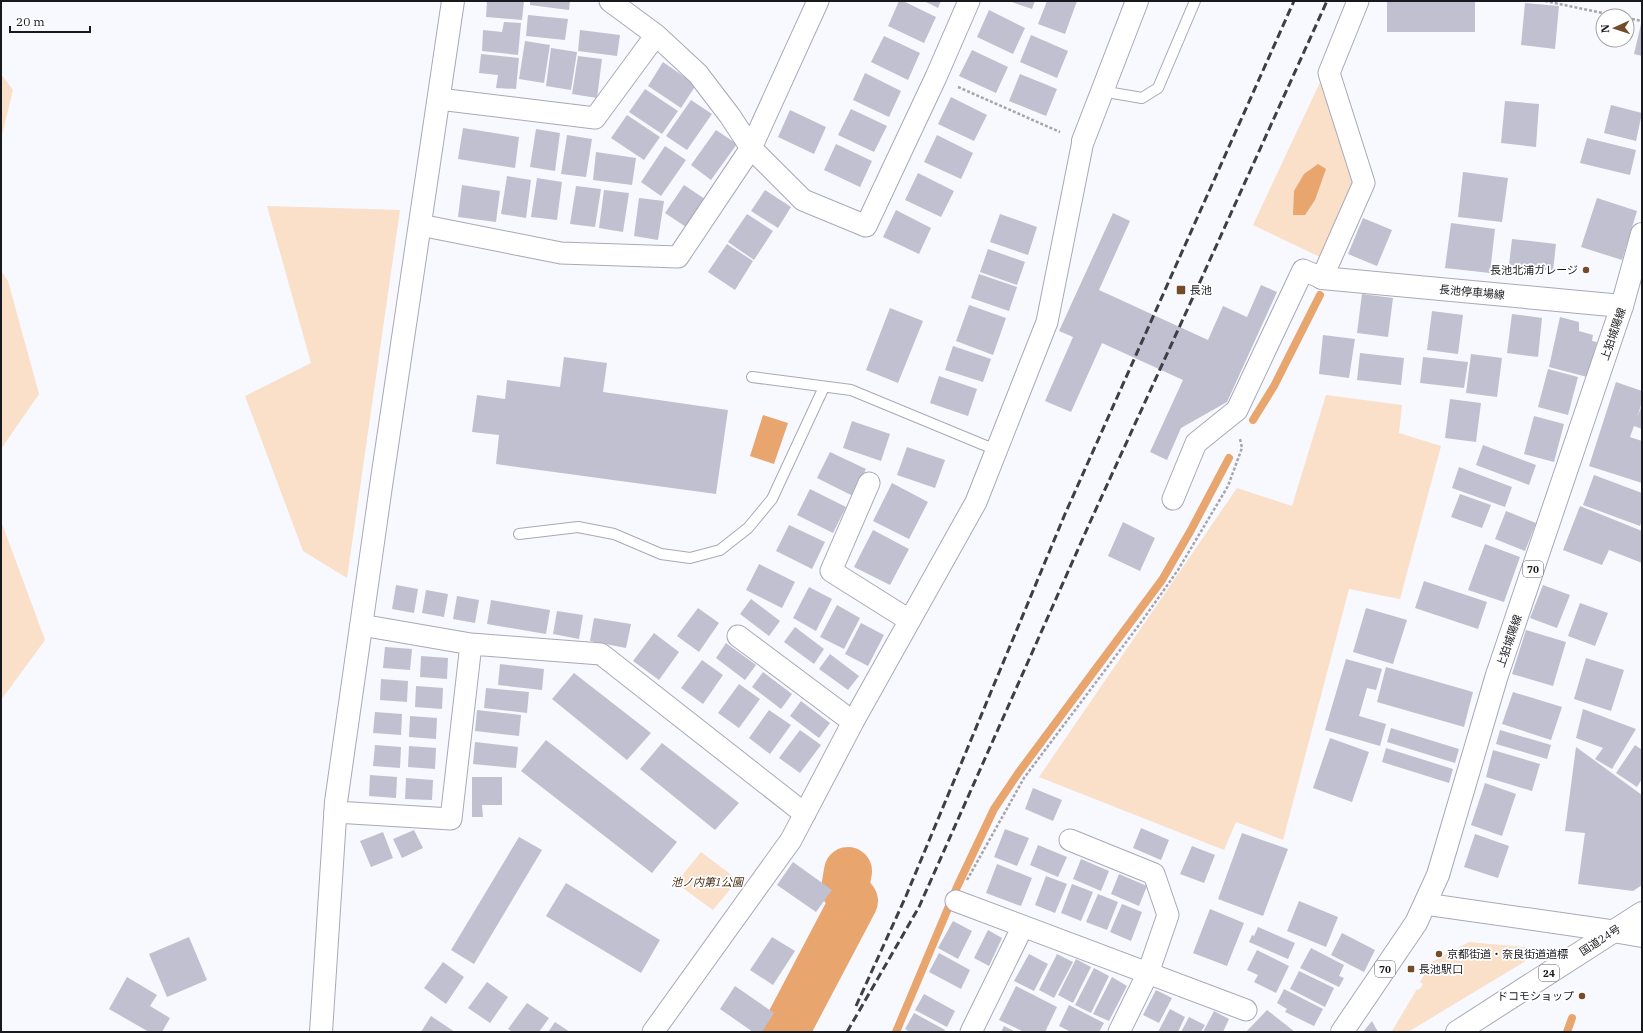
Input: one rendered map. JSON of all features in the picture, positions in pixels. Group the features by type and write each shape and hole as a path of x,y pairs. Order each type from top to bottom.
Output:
{"main road":[{"path":"321,1032 335,812 361,624 453,1"},
{"path":"1083,141 1137,1"},
{"name":"上狛城陽線","path":"1342,1032 1416,923 1438,875 1497,675 1622,306 1642,234"},
{"name":"長池停車場線","path":"1322,278 1622,306"},
{"name":"国道24号","path":"1457,1032 1613,931 1642,914"},
{"path":"1613,931 1642,936"}],"street":[{"path":"610,1 656,35 698,74 730,116 751,148 803,200 866,226 936,77 969,1"},
{"path":"420,225 561,253 678,257 751,148 818,1"},
{"path":"1173,499 1196,443 1237,410 1302,270 1322,278 1364,183 1329,73 1358,1"},
{"path":"439,99 595,118 656,35"},
{"path":"653,1032 791,840 853,722 976,502 1047,322 1083,141"},
{"path":"869,483 831,571 909,620"},
{"path":"361,624 471,644 601,654 805,814"},
{"path":"738,636 853,722"},
{"path":"335,812 451,819 471,644"},
{"path":"1070,840 1154,874 1168,915 1148,973 1120,1032"},
{"path":"956,902 1246,1010"},
{"path":"1425,904 1613,931"},
{"path":"971,1032 1023,926"}],"lane":[{"path":"1101,91 1142,98 1158,88 1195,1"},
{"path":"752,377 851,390 996,450"},
{"path":"519,534 578,527 614,534 660,554 690,558 720,550 748,528 772,499 824,387"}],"path":[{"path":"1545,1 1595,11"},
{"path":"936,77 1062,132"},
{"path":"956,902 979,856 1024,778 1142,621 1178,570 1228,486 1242,448 1237,410"}],"green space":[{"path":"1,74 13,90 1,139"},
{"path":"1323,76 1355,182 1322,258 1253,225"},
{"path":"267,206 400,210 347,578 303,551 245,396 311,363"},
{"path":"1,271 8,281 39,394 1,449"},
{"path":"1326,395 1402,405 1399,433 1441,446 1400,599 1349,589 1283,840 1236,822 1224,850 1039,777 1237,488 1292,506"},
{"path":"1,521 45,640 1,700"},
{"name":"池ノ内第1公園","path":"701,852 738,880 713,910 676,883"},
{"path":"1469,942 1533,948 1537,954 1408,1032 1393,1032 1392,1031 1417,989 1419,990 1423,984 1420,982 1432,962"}],"shaded area":[{"path":"1318,164 1326,169 1315,200 1305,215 1293,215 1294,191 1304,174"},
{"path":"763,415 788,423 774,464 750,456"},
{"path":"858,891 866,905 835,982 806,993"}],"building":[{"path":"487,1 524,1 522,20 486,17"},
{"path":"530,1 570,1 569,10 530,5"},
{"path":"899,1 903,1 936,17 924,43 888,26"},
{"path":"924,1 941,1 938,8"},
{"path":"1009,1 1035,1 1032,9"},
{"path":"1047,1 1077,1 1065,34 1038,24"},
{"path":"1387,1 1475,1 1475,32 1387,32"},
{"path":"1525,3 1559,6 1555,49 1521,45"},
{"path":"989,10 1025,28 1013,54 977,37"},
{"path":"528,15 568,19 565,40 526,36"},
{"path":"504,22 521,23 518,55 482,51 483,30 502,32"},
{"path":"1642,24 1642,56 1634,54"},
{"path":"580,30 620,35 617,56 578,51"},
{"path":"1031,35 1068,51 1057,78 1020,62"},
{"path":"884,36 920,53 908,80 871,62"},
{"path":"525,41 550,45 544,83 519,79"},
{"path":"551,48 577,52 571,90 546,86"},
{"path":"972,50 1008,67 996,93 959,76"},
{"path":"481,54 519,58 516,89 496,88 498,75 479,73"},
{"path":"578,56 602,59 597,98 572,94"},
{"path":"663,62 696,85 681,108 648,86"},
{"path":"865,73 901,91 889,117 853,100"},
{"path":"1020,74 1057,89 1046,116 1009,101"},
{"path":"645,89 678,111 662,134 629,112"},
{"path":"951,97 987,115 974,141 938,124"},
{"path":"691,100 712,114 687,150 666,136"},
{"path":"1505,101 1539,104 1536,147 1501,143"},
{"path":"1611,105 1642,113 1636,141 1604,133"},
{"path":"851,109 887,126 874,152 838,135"},
{"path":"790,110 826,127 814,154 778,137"},
{"path":"627,115 660,137 644,160 611,138"},
{"path":"463,128 519,137 515,168 458,159"},
{"path":"536,129 560,133 555,171 530,167"},
{"path":"716,130 737,144 711,180 691,165"},
{"path":"567,135 592,139 586,177 561,174"},
{"path":"937,135 973,153 961,179 924,162"},
{"path":"1587,138 1636,150 1630,175 1580,163"},
{"path":"836,144 872,161 860,187 824,170"},
{"path":"665,146 686,160 661,196 641,182"},
{"path":"596,152 636,158 632,185 593,180"},
{"path":"1463,172 1508,178 1502,222 1458,217"},
{"path":"918,173 954,191 941,217 905,200"},
{"path":"507,176 531,180 526,218 501,214"},
{"path":"537,178 562,182 557,220 531,217"},
{"path":"462,185 500,191 496,222 458,217"},
{"path":"684,185 705,199 686,227 665,213"},
{"path":"576,186 601,189 595,227 570,224"},
{"path":"604,190 629,193 623,232 599,228"},
{"path":"765,190 791,207 778,228 751,211"},
{"path":"639,198 664,201 658,240 634,236"},
{"path":"1597,198 1637,211 1622,260 1581,247"},
{"path":"896,210 931,228 919,254 883,237"},
{"path":"1113,213 1130,221 1099,290 1208,340 1223,306 1247,317 1261,285 1277,292 1227,402 1181,428 1167,460 1150,452 1183,380 1102,343 1071,412 1045,401 1073,337 1059,331"},
{"path":"747,214 773,231 754,260 728,242"},
{"path":"1000,214 1037,227 1028,255 990,242"},
{"path":"1363,218 1392,230 1377,266 1348,254"},
{"path":"1451,223 1495,229 1490,273 1445,268"},
{"path":"1512,239 1556,244 1553,271 1509,265"},
{"path":"727,244 753,261 735,290 708,272"},
{"path":"988,249 1025,262 1017,285 980,272"},
{"path":"979,274 1017,287 1009,311 971,298"},
{"path":"1362,294 1393,298 1388,337 1357,333"},
{"path":"969,305 1006,318 993,355 956,341"},
{"path":"890,308 923,321 898,383 866,370"},
{"path":"1432,311 1463,315 1458,354 1427,350"},
{"path":"1512,314 1542,318 1538,357 1507,353"},
{"path":"1560,317 1579,322 1579,331 1593,335 1592,341 1597,342 1587,377 1549,367"},
{"path":"1323,335 1355,339 1349,378 1319,374"},
{"path":"953,346 991,359 983,382 945,370"},
{"path":"1360,353 1404,358 1401,385 1357,380"},
{"path":"1471,354 1502,358 1497,397 1466,393"},
{"path":"564,357 607,363 603,392 728,410 716,494 496,464 499,435 472,432 477,395 505,399 507,380 560,387"},
{"path":"1423,357 1468,362 1464,388 1420,383"},
{"path":"1548,369 1578,377 1568,415 1538,407"},
{"path":"939,376 977,389 968,416 930,403"},
{"path":"1616,382 1642,391 1642,402 1637,418 1642,405 1642,429 1634,426 1630,437 1642,441 1642,483 1589,466"},
{"path":"1450,399 1481,403 1476,442 1445,438"},
{"path":"1534,416 1564,424 1554,462 1524,454"},
{"path":"852,421 890,434 881,461 843,448"},
{"path":"1483,445 1536,465 1529,485 1476,465"},
{"path":"907,447 945,460 935,488 897,475"},
{"path":"830,452 866,469 853,496 817,478"},
{"path":"1459,467 1512,487 1505,507 1452,488"},
{"path":"1594,475 1642,493 1642,520 1640,526 1583,505"},
{"path":"892,483 928,502 909,539 873,521"},
{"path":"810,489 846,507 833,533 797,515"},
{"path":"1460,494 1491,505 1482,528 1451,517"},
{"path":"1580,506 1642,531 1642,563 1609,550 1602,565 1563,550"},
{"path":"1506,511 1536,523 1525,551 1495,539"},
{"path":"1123,522 1155,538 1140,571 1108,556"},
{"path":"789,525 825,542 812,569 776,551"},
{"path":"873,530 909,549 890,585 854,567"},
{"path":"1485,544 1520,557 1504,602 1468,590"},
{"path":"759,564 795,582 782,608 746,590"},
{"path":"1424,581 1487,602 1478,629 1415,608"},
{"path":"396,585 418,589 414,613 392,609"},
{"path":"1543,585 1570,595 1557,628 1530,618"},
{"path":"809,587 832,599 816,631 793,618"},
{"path":"426,590 448,594 444,617 422,613"},
{"path":"457,596 479,600 475,623 453,619"},
{"path":"751,599 780,621 769,636 740,614"},
{"path":"491,600 550,610 546,634 487,624"},
{"path":"1580,603 1608,613 1595,646 1568,636"},
{"path":"837,605 860,618 844,649 820,637"},
{"path":"698,608 719,623 699,652 677,636"},
{"path":"1366,608 1407,620 1393,664 1353,652"},
{"path":"557,611 583,615 579,639 553,634"},
{"path":"594,618 631,624 626,648 590,641"},
{"path":"861,623 884,635 868,666 845,654"},
{"path":"795,627 824,649 814,664 784,642"},
{"path":"1526,630 1566,642 1553,686 1512,674"},
{"path":"654,633 679,652 659,680 633,661"},
{"path":"726,643 756,665 745,680 716,658"},
{"path":"385,647 412,649 410,670 383,668"},
{"path":"830,654 859,676 848,690 819,669"},
{"path":"421,656 448,658 447,679 420,677"},
{"path":"1586,658 1624,670 1611,711 1574,699"},
{"path":"1346,659 1382,669 1376,690 1367,688 1359,716 1386,724 1380,746 1325,730"},
{"path":"702,660 723,675 703,704 681,688"},
{"path":"500,664 544,669 542,690 498,685"},
{"path":"1386,667 1473,692 1464,727 1377,702"},
{"path":"763,672 792,694 781,709 752,687"},
{"path":"574,673 651,733 627,760 552,699"},
{"path":"381,679 408,681 407,702 380,700"},
{"path":"739,684 760,699 739,728 718,713"},
{"path":"416,686 443,688 442,709 415,707"},
{"path":"486,688 529,692 527,713 484,708"},
{"path":"1513,692 1562,707 1551,740 1502,724"},
{"path":"801,701 830,723 819,738 790,716"},
{"path":"1583,709 1636,729 1612,769 1595,759 1603,748 1576,738"},
{"path":"477,710 521,715 519,736 475,731"},
{"path":"769,710 791,725 770,754 749,738"},
{"path":"375,712 402,714 401,735 373,733"},
{"path":"410,716 437,718 436,739 409,737"},
{"path":"1391,728 1459,749 1455,763 1387,742"},
{"path":"800,730 821,745 800,773 779,758"},
{"path":"1500,730 1551,745 1547,759 1496,744"},
{"path":"1330,738 1369,752 1352,802 1313,788"},
{"path":"546,740 677,842 652,873 521,771"},
{"path":"475,742 518,747 516,768 473,764"},
{"path":"662,743 739,803 715,830 640,769"},
{"path":"375,745 401,747 400,768 373,766"},
{"path":"1635,745 1642,750 1642,779 1637,787 1616,773"},
{"path":"409,746 436,748 435,769 408,767"},
{"path":"1576,747 1642,795 1642,885 1633,891 1578,884 1585,833 1565,831"},
{"path":"1386,748 1453,769 1449,783 1382,762"},
{"path":"1493,750 1540,764 1532,791 1486,777"},
{"path":"370,775 397,777 396,798 369,796"},
{"path":"472,777 502,777 502,805 482,805 483,817 472,817"},
{"path":"406,778 433,780 432,800 405,799"},
{"path":"1485,783 1516,794 1502,836 1471,825"},
{"path":"1033,788 1062,800 1053,821 1025,809"},
{"path":"1141,828 1169,840 1161,860 1133,848"},
{"path":"1005,829 1029,838 1017,866 994,857"},
{"path":"414,830 423,848 402,858 393,839"},
{"path":"383,832 393,858 371,867 360,841"},
{"path":"1242,833 1288,849 1263,916 1218,899"},
{"path":"1475,834 1509,846 1498,878 1464,867"},
{"path":"519,837 542,850 474,964 451,950"},
{"path":"1038,845 1067,857 1058,877 1030,865"},
{"path":"1192,846 1215,855 1204,883 1180,874"},
{"path":"1081,859 1109,871 1101,891 1073,879"},
{"path":"793,862 832,890 816,912 777,885"},
{"path":"997,864 1032,878 1021,906 986,893"},
{"path":"1119,874 1147,886 1139,906 1111,894"},
{"path":"1046,876 1067,884 1055,913 1035,905"},
{"path":"566,883 660,940 641,973 546,916"},
{"path":"1072,884 1093,892 1081,921 1061,913"},
{"path":"1098,894 1118,902 1107,930 1086,922"},
{"path":"1299,901 1338,917 1326,947 1287,931"},
{"path":"1122,904 1142,912 1131,941 1110,932"},
{"path":"1210,909 1244,923 1227,966 1193,953"},
{"path":"953,921 972,931 958,959 938,948"},
{"path":"1258,927 1295,943 1288,959 1249,942 1252,935 1254,936"},
{"path":"988,930 1002,938 989,966 974,958"},
{"path":"1342,933 1375,950 1364,972 1331,955"},
{"path":"189,937 207,980 167,997 149,954"},
{"path":"772,937 795,951 773,985 750,970"},
{"path":"1311,948 1344,965 1339,976 1344,978 1339,987 1300,968"},
{"path":"1257,950 1289,966 1276,993 1254,982 1258,975 1247,970"},
{"path":"939,953 970,970 961,989 929,972"},
{"path":"1029,954 1048,964 1034,991 1014,981"},
{"path":"1057,954 1073,962 1054,998 1039,990"},
{"path":"1076,959 1091,967 1073,1003 1058,995"},
{"path":"443,962 464,977 446,1004 424,988"},
{"path":"1094,968 1109,976 1091,1013 1075,1005"},
{"path":"1299,971 1334,988 1325,1007 1290,989"},
{"path":"127,977 157,995 150,1006 170,1018 162,1032 149,1032 109,1009"},
{"path":"1112,977 1127,986 1109,1021 1093,1014"},
{"path":"487,982 508,997 490,1023 468,1008"},
{"path":"735,986 774,1013 762,1032 753,1032 720,1009"},
{"path":"1016,986 1057,1007 1045,1032 1024,1032 999,1020"},
{"path":"1284,989 1323,1009 1314,1026 1285,1012 1287,1009 1277,1003"},
{"path":"1156,990 1172,998 1159,1023 1143,1015"},
{"path":"924,994 955,1011 947,1027 915,1010"},
{"path":"527,1003 549,1018 539,1032 513,1032 508,1029"},
{"path":"1069,1005 1104,1023 1099,1032 1071,1032 1059,1026"},
{"path":"1170,1009 1185,1017 1178,1032 1158,1032"},
{"path":"1267,1010 1295,1032 1246,1032"},
{"path":"1214,1011 1229,1019 1223,1032 1203,1032"},
{"path":"914,1013 945,1030 944,1032 910,1032 905,1029"},
{"path":"431,1016 455,1032 421,1032"},
{"path":"1189,1017 1205,1025 1201,1032 1181,1032"},
{"path":"1372,1021 1378,1032 1363,1032"},
{"path":"555,1022 570,1032 548,1032"},
{"path":"1004,1026 1016,1032 1001,1032"}],"waterway":[{"path":"1253,420 1274,386 1320,295"},
{"path":"896,1032 957,887 994,809 1019,772 1162,580 1191,530 1229,458"},
{"path":"785,1032 854,901 845,889 848,871"},
{"path":"1567,1032 1572,1018"}],"railway":[{"path":"856,1006 906,896 1065,514 1294,1"},
{"path":"847,1032 919,907 1091,520 1327,1"}],"place":[{"name":"長池北浦ガレージ","path":"1586,270"},
{"name":"長池","path":"1181,290"},
{"name":"京都街道・奈良街道道標","path":"1439,954"},
{"name":"長池駅口","path":"1411,969"},
{"name":"ドコモショップ","path":"1582,996"}]}
